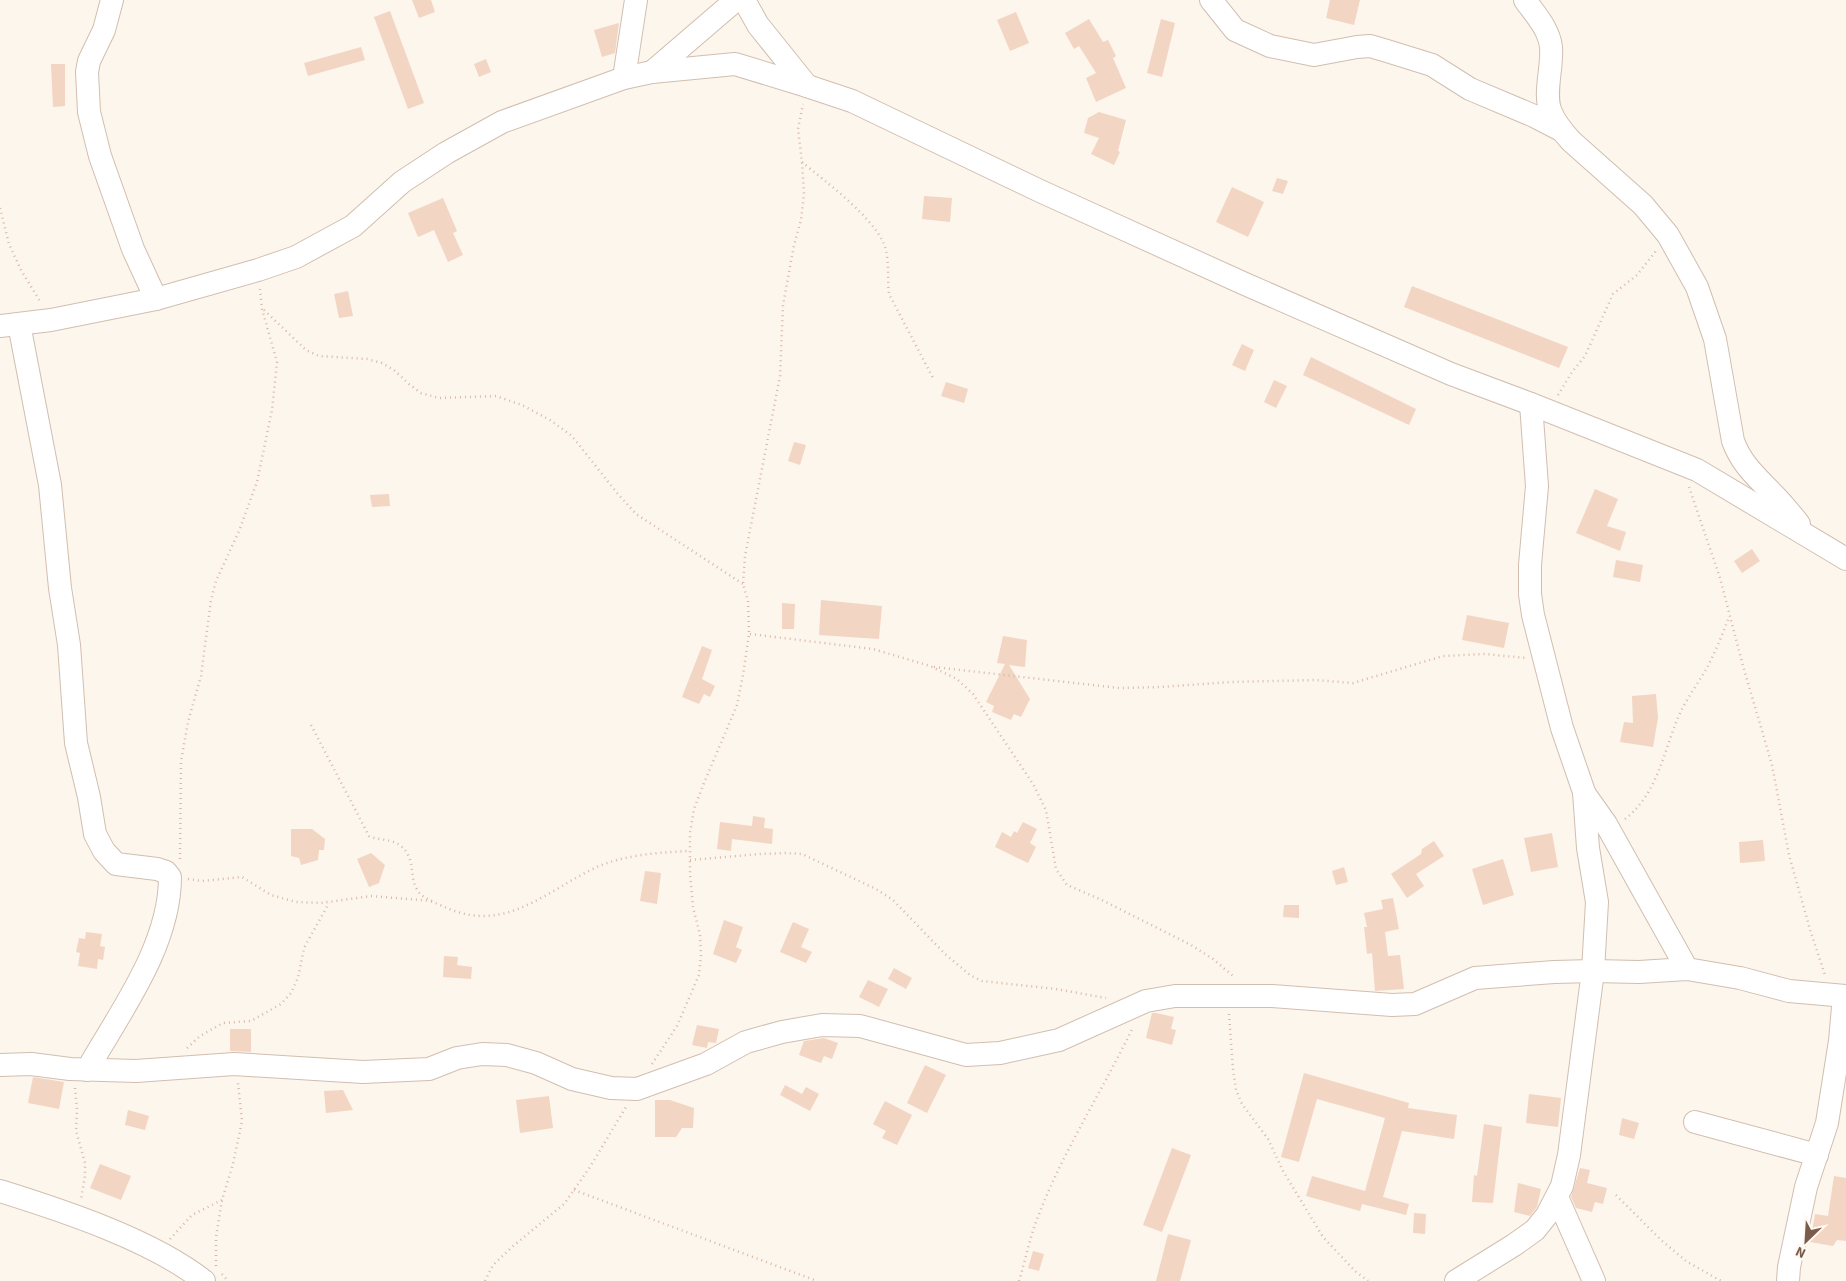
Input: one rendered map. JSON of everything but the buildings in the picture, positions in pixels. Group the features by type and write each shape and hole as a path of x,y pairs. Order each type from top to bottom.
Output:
{"street":[{"path":"112,0 104,30 88,66 89,112 100,156 133,249 156,299"},
{"path":"624,78 636,0"},
{"path":"652,72 736,0"},
{"path":"744,0 758,25 807,86"},
{"path":"1211,0 1236,30 1270,46 1314,55 1357,46 1370,46 1432,65 1470,89 1561,130"},
{"path":"1525,0 1547,32 1551,46 1548,101 1550,112 1570,141 1643,205 1670,238 1697,287 1714,340 1733,441 1739,456 1750,471 1815,541"},
{"path":"79,1070 138,983 155,947 168,904 170,877 166,872 116,864 104,851 95,834 89,797 76,743 69,645 60,588 50,485 10,325 51,320 156,299 258,270 296,257 353,226 402,182 446,153 502,122 624,78 652,72 735,64 852,101 1022,183 1245,284 1451,374 1697,470 1846,559"},
{"path":"1456,1281 1535,1230 1547,1215 1562,1186 1569,1155 1593,971 1597,902 1588,848 1584,792 1562,728 1533,615 1530,594 1530,565 1537,486 1539,407"},
{"path":"1584,792 1606,824 1687,969"},
{"path":"0,1065 32,1064 79,1070 161,1070 234,1064 363,1072 429,1069 457,1058 482,1054 507,1055 536,1063 572,1079 611,1088 637,1089 706,1064 746,1042 782,1032 822,1026 860,1026 966,1055 1000,1053 1059,1040 1143,1002 1232,987 1272,996 1415,1004 1475,978 1499,975 1593,971 1704,970 1789,991 1841,996 1842,1026 1827,1123 1806,1187 1789,1267 1788,1281"},
{"path":"1695,1122 1818,1155"},
{"path":"0,1191 35,1202 116,1233 158,1253 204,1281"},
{"path":"1557,1197 1594,1281"}],"path":[{"path":"485,1281 492,1265 564,1204 574,1190 590,1167 660,1050 677,1026 699,976 700,935 693,907 690,833 694,809 737,705 749,634 748,601 743,584 745,556 780,376 783,305 794,244 801,220 804,194 798,129 807,86"},
{"path":"802,162 842,196 876,231 884,244 888,257 887,279 889,294 934,380"},
{"path":"0,208 9,244 17,262 51,320"},
{"path":"1539,407 1584,356 1613,294 1637,275 1654,252 1670,238"},
{"path":"180,861 182,761 188,722 201,676 211,600 216,581 239,531 257,482 272,410 278,362 262,309 258,270"},
{"path":"262,309 306,350 319,356 367,359 382,363 394,370 422,393 439,398 496,396 522,404 550,420 572,436 616,493 636,514 743,584"},
{"path":"1682,464 1720,578 1772,765 1789,856 1811,933 1841,996"},
{"path":"1606,824 1625,819 1633,812 1657,777 1681,710 1707,667 1730,617"},
{"path":"749,634 873,649 930,666 957,679 973,694 1033,784 1046,810 1056,869 1068,885 1191,945 1213,959 1232,987 1233,1070 1236,1090 1242,1104 1268,1139 1283,1171 1323,1237 1355,1271 1368,1281"},
{"path":"930,666 1119,688 1135,688 1314,680 1353,683 1444,656 1485,654 1545,659"},
{"path":"310,725 369,836 391,841 399,845 411,860 417,891 449,909 476,916 499,916 518,910 598,866 659,852 690,851"},
{"path":"690,860 787,852 802,854 876,889 893,900 945,954 970,975 982,981 1056,989 1143,1002 1115,1065 1070,1148 1036,1222 1019,1281"},
{"path":"184,876 202,881 242,877 271,895 296,902 330,903 371,896 432,901"},
{"path":"161,1070 200,1036 223,1023 252,1021 281,1004 291,993 302,965 304,948 330,903"},
{"path":"228,1281 216,1267 215,1262 216,1237 222,1200 233,1164 242,1121 234,1064"},
{"path":"76,1218 85,1176 85,1163 76,1131 76,1094 79,1070"},
{"path":"574,1190 817,1281"},
{"path":"1616,1195 1661,1240 1686,1261 1721,1281"},
{"path":"158,1253 192,1215 222,1200"}]}
